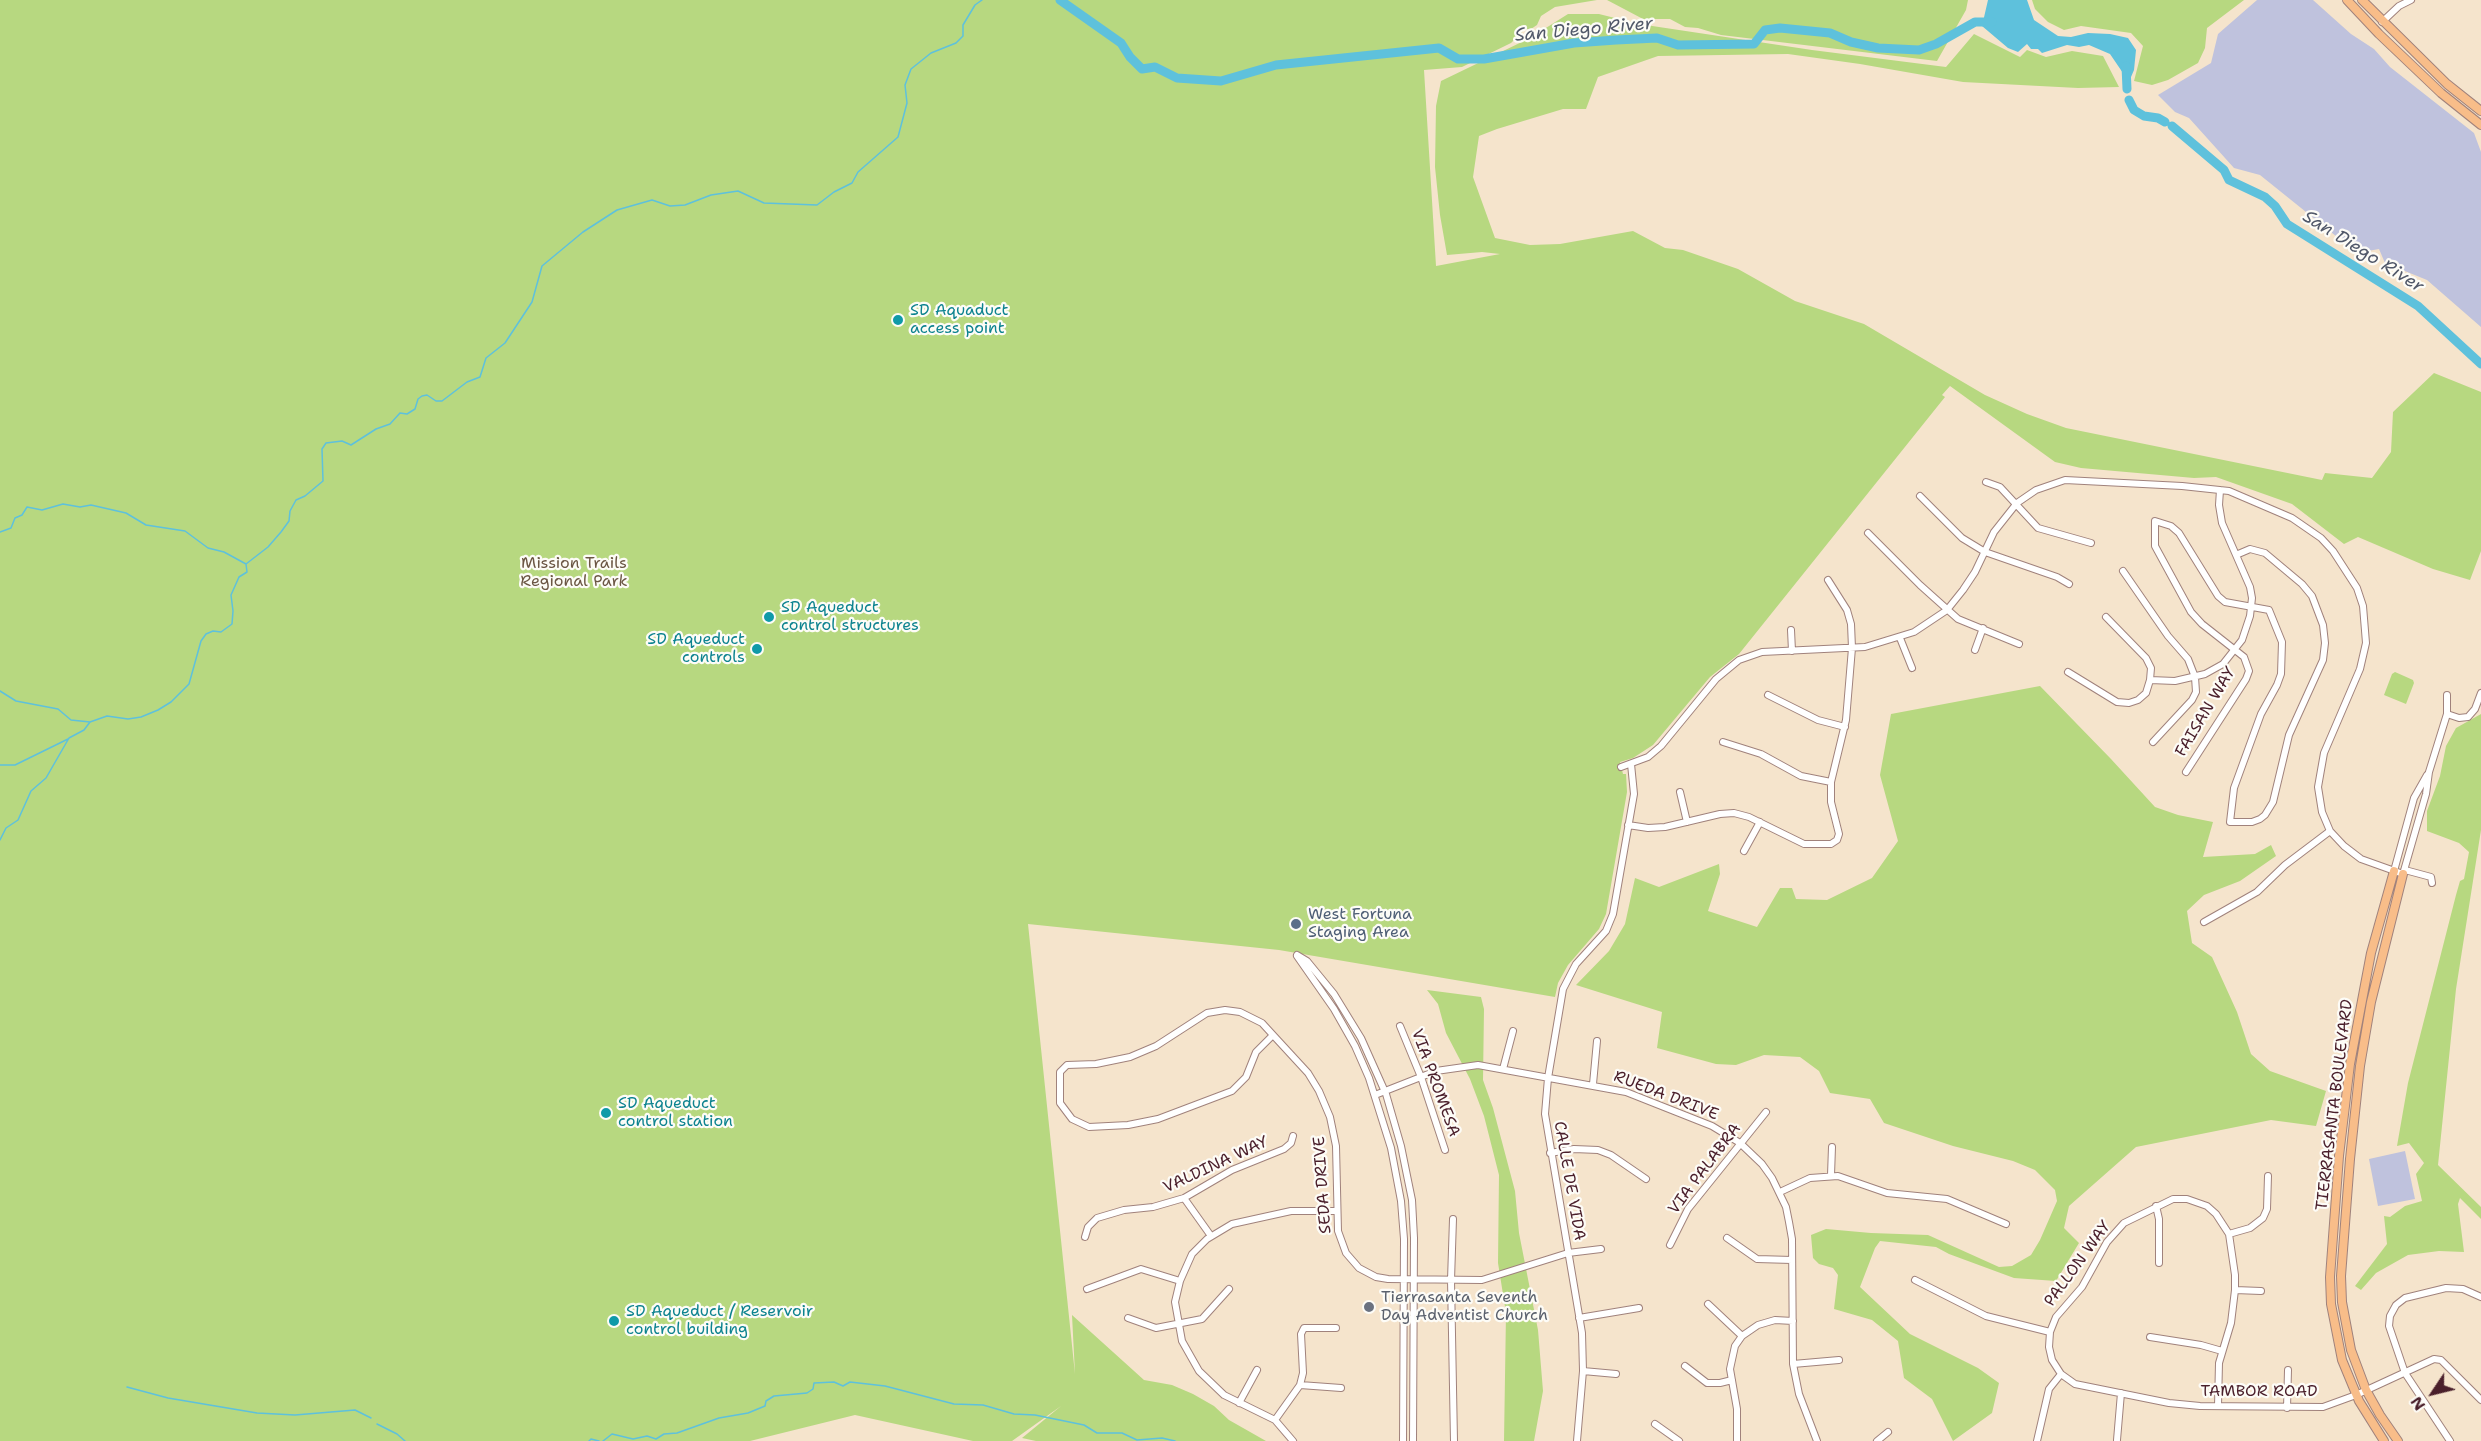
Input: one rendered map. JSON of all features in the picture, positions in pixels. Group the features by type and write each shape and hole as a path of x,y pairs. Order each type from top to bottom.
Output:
{"main road":[{"path":"2347,0 2441,93 2481,125"},
{"path":"2362,0 2447,84 2481,111"},
{"name":"TIERRASANTA BOULEVARD","path":"2384,1441 2356,1395 2340,1354 2331,1304 2330,1277 2339,1156 2349,1073 2368,964 2394,871"},
{"name":"TIERRASANTA BOULEVARD","path":"2398,1441 2380,1416 2366,1390 2351,1350 2342,1302 2341,1275 2355,1113 2371,1002 2404,872"},
{"path":"2349,1073 2354,1077 2352,1102 2355,1113"}],"street":[{"path":"2382,22 2399,6 2411,0"},
{"path":"1621,767 1648,757 1661,746 1724,671 1739,660 1755,654 1865,647 1914,632 1947,609 1963,590 1994,532 2015,505 2036,490 2065,480 2110,481 2220,490 2241,496 2292,518 2321,538 2350,575 2363,606 2366,643 2360,669 2321,764 2318,787 2322,812 2330,831 2361,859 2394,871 2431,877 2432,883"},
{"path":"1986,482 2000,487 2038,528 2091,543"},
{"path":"2150,680 2175,681 2205,674 2223,664 2242,640 2252,606 2250,587 2222,523 2219,505 2220,490"},
{"path":"1920,496 1962,538 1984,552 2057,577 2069,585"},
{"name":"FAISAN WAY","path":"2186,772 2246,679 2247,662 2191,612 2157,552 2154,541 2155,522 2171,526 2179,533 2218,596 2230,604 2252,606"},
{"path":"1868,533 1958,619 2019,644"},
{"path":"2236,555 2250,549 2265,552 2302,584 2319,610 2325,643 2323,660 2289,735 2273,802 2265,815 2253,822 2230,822 2234,788 2261,714 2277,685 2283,653 2282,642 2269,610 2252,606"},
{"path":"2123,571 2168,636 2188,659 2195,677 2196,692 2192,700 2153,742"},
{"path":"1628,825 1648,828 1734,813 1760,822 1804,844 1831,844 1837,840 1839,834 1831,802 1831,782 1845,728 1852,648 1851,624 1847,610 1828,580"},
{"path":"2068,672 2117,702 2129,703 2138,700 2146,693 2151,668 2146,658 2106,617"},
{"path":"1975,650 1983,628"},
{"path":"1791,630 1792,651"},
{"path":"1900,638 1912,668"},
{"path":"2447,714 2459,718 2468,717 2475,709 2481,693"},
{"name":"TIERRASANTA BOULEVARD","path":"2404,872 2426,794 2429,772 2447,714 2447,694"},
{"path":"1768,695 1818,720 1845,728"},
{"path":"1723,742 1761,754 1801,776 1831,782"},
{"name":"CALLE DE VIDA","path":"1577,1441 1583,1371 1582,1334 1545,1114 1548,1078 1563,989 1576,964 1606,932 1613,914 1634,794 1631,764"},
{"name":"TIERRASANTA BOULEVARD","path":"2394,871 2414,798 2429,772"},
{"path":"1680,792 1687,822"},
{"path":"1744,851 1760,822"},
{"path":"2204,922 2257,892 2285,865 2330,831"},
{"path":"1403,1441 1404,1239 1401,1201 1391,1148 1375,1095 1348,1032 1297,956 1307,961 1343,1008 1361,1038 1384,1091 1401,1146 1412,1200 1414,1238 1413,1441"},
{"name":"SEDA DRIVE","path":"1273,1035 1256,1052 1246,1077 1232,1091 1158,1119 1094,1128 1076,1122 1068,1116 1060,1103 1059,1078 1061,1070 1068,1065 1110,1062 1130,1057 1156,1046 1207,1013 1225,1010 1240,1012 1262,1023 1308,1073 1319,1091 1330,1117 1336,1146 1337,1211 1341,1241 1346,1254 1359,1268 1376,1277 1403,1280 1482,1280 1568,1253 1601,1249"},
{"name":"VIA PROMESA","path":"1400,1026 1421,1077 1445,1150"},
{"path":"1503,1069 1513,1031"},
{"path":"1593,1084 1597,1041"},
{"name":"RUEDA DRIVE","path":"1375,1095 1436,1071 1478,1065 1593,1084 1626,1092 1712,1126 1740,1143 1762,1164 1779,1192 1789,1222 1792,1260 1793,1364 1799,1394 1817,1441"},
{"name":"VIA PALABRA","path":"1670,1245 1688,1209 1766,1112"},
{"name":"VALDINA WAY","path":"1085,1237 1088,1227 1097,1218 1124,1210 1153,1207 1184,1198 1232,1170 1284,1149 1291,1143 1293,1136"},
{"path":"1831,1176 1832,1147"},
{"path":"1550,1153 1574,1149 1598,1150 1611,1155 1646,1179"},
{"path":"1779,1192 1810,1178 1831,1176 1847,1178 1887,1193 1947,1199 2006,1224"},
{"path":"2229,1234 2250,1228 2263,1218 2267,1209 2268,1176"},
{"path":"1184,1198 1211,1236"},
{"name":"PALLON WAY","path":"2050,1332 2056,1317 2093,1270 2107,1242 2124,1223 2173,1199 2198,1202 2217,1214 2229,1234 2235,1275 2231,1323 2219,1363 2218,1406"},
{"path":"2156,1206 2159,1219 2159,1263"},
{"path":"1293,1441 1275,1420 1217,1390 1199,1371 1186,1349 1178,1325 1175,1302 1180,1281 1192,1254 1211,1236 1232,1224 1291,1211 1337,1211"},
{"path":"1453,1218 1451,1280 1454,1441"},
{"path":"1727,1238 1757,1259 1792,1260"},
{"path":"1087,1289 1141,1269 1180,1281"},
{"path":"1915,1280 1986,1316 2050,1332 2049,1347 2052,1360 2061,1374 2049,1389 2037,1441"},
{"path":"2450,1441 2405,1373 2389,1326 2392,1312 2405,1298 2446,1288 2463,1289 2481,1297"},
{"path":"1128,1318 1156,1328 1202,1320 1229,1289"},
{"path":"2235,1290 2261,1291"},
{"path":"1708,1304 1742,1336"},
{"path":"1579,1318 1639,1308"},
{"path":"1737,1441 1737,1409 1731,1357 1742,1336 1758,1325 1775,1320 1792,1321"},
{"path":"1275,1420 1300,1385 1303,1373 1301,1334 1304,1328 1336,1328"},
{"path":"2150,1337 2200,1345 2222,1352"},
{"name":"TAMBOR ROAD","path":"2061,1374 2075,1384 2200,1407 2323,1407 2356,1395 2434,1359 2441,1360 2481,1400"},
{"path":"1793,1364 1839,1360"},
{"path":"1685,1366 1707,1383 1732,1380"},
{"path":"1239,1403 1257,1370"},
{"path":"2287,1408 2288,1370"},
{"path":"1583,1371 1616,1374"},
{"path":"1300,1385 1341,1388"},
{"path":"2117,1440 2121,1393"},
{"path":"1655,1424 1679,1441"},
{"path":"1877,1441 1888,1432"}],"shaded area":[{"path":"2257,0 2313,0 2351,34 2374,49 2390,67 2474,133 2481,152 2481,327 2427,280 2385,263 2379,249 2357,253 2260,175 2234,168 2189,118 2175,112 2158,95 2211,63 2218,34"},
{"path":"2405,1151 2415,1199 2378,1206 2369,1159"}],"green space":[{"name":"Mission Trails Regional Park","path":"0,0 1597,0 1555,7 1541,16 1537,25 1531,29 1525,29 1511,43 1462,67 1424,70 1436,266 1500,254 1482,252 1447,255 1435,167 1436,106 1441,81 1530,38 1568,14 1599,14 1639,24 1946,67 1974,34 2020,57 2027,50 2046,57 2072,51 2103,56 2119,87 2078,88 1963,82 1788,54 1658,56 1598,77 1586,109 1563,109 1479,136 1473,177 1495,238 1530,245 1560,244 1633,231 1665,248 1683,250 1738,269 1795,301 1864,324 1985,395 2066,428 2322,480 2325,473 2372,478 2391,452 2393,412 2434,373 2481,392 2481,551 2470,580 2433,569 2358,537 2344,544 2292,504 2216,477 2194,478 2081,468 2055,462 1950,386 1942,395 1945,397 1739,654 1710,677 1653,745 1633,758 1620,762 1623,774 1626,774 1627,792 1606,914 1599,929 1568,965 1558,983 1555,997 1279,950 1028,924 1075,1374 1072,1315 1144,1380 1172,1385 1193,1394 1214,1406 1229,1420 1266,1441 1036,1441 1022,1438 1061,1406 1012,1441 973,1441 855,1415 750,1441 0,1441"},
{"path":"1607,0 1968,0 1966,10 1937,61 1721,35 1698,28 1685,27 1670,19 1643,19"},
{"path":"2032,0 2244,0 2207,28 2205,48 2198,63 2168,80 2152,85 2134,81 2143,46 2131,33 2081,26 2064,30 2048,22 2035,9"},
{"path":"2395,672 2413,680 2406,704 2384,695 2392,674"},
{"path":"2040,686 2155,807 2178,815 2213,822 2203,857 2255,854 2271,845 2276,856 2240,881 2204,895 2187,911 2192,943 2212,957 2237,1012 2251,1054 2270,1071 2326,1091 2316,1126 2271,1120 2136,1147 2069,1206 2064,1228 2079,1243 2056,1281 2014,1278 1936,1247 1880,1241 1860,1287 1910,1334 1978,1368 1999,1383 1992,1413 1953,1441 1932,1399 1904,1378 1898,1341 1872,1320 1834,1309 1838,1275 1833,1268 1819,1264 1813,1258 1811,1235 1826,1229 1928,1235 1999,1267 2012,1266 2031,1255 2040,1240 2057,1201 2055,1190 2035,1170 2013,1161 1953,1146 1884,1123 1870,1099 1830,1093 1819,1071 1800,1057 1764,1055 1736,1065 1716,1064 1657,1048 1662,1012 1576,985 1609,951 1625,924 1635,878 1659,887 1719,864 1720,874 1708,911 1757,927 1780,888 1792,888 1796,899 1827,900 1872,878 1898,841 1880,775 1891,714"},
{"path":"2481,714 2481,830 2456,989 2438,1165 2481,1207 2481,1219 2460,1198 2458,1204 2464,1252 2439,1251 2408,1255 2376,1273 2361,1290 2355,1286 2387,1244 2384,1216 2390,1217 2405,1206 2422,1201 2416,1174 2424,1163 2409,1143 2397,1146 2408,1083 2456,895 2460,881 2464,879 2469,852 2459,843 2427,831 2427,811 2440,776 2446,746 2456,728"},
{"path":"1427,990 1481,997 1484,1009 1483,1080 1493,1108 1515,1191 1519,1233 1538,1330 1543,1391 1534,1441 1504,1441 1506,1313 1498,1263 1499,1175 1484,1116 1470,1079 1446,1033 1438,1004"}],"water":[{"path":"1988,0 2027,0 2034,20 2058,36 2071,37 2088,33 2128,38 2136,50 2131,77 2125,76 2110,54 2089,45 2079,47 2067,45 2042,53 2038,49 2031,49 2027,44 2018,52 2008,48 1982,26"}],"waterway":[{"path":"0,840 6,828 18,820 31,791 46,778 69,738 84,730 90,722 107,716 128,719 141,717 158,710 171,702 189,684 201,641 206,634 213,631 221,632 232,624 231,595 239,577 247,572 246,564 268,547 281,532 289,521 290,511 296,500 305,496 323,481 322,449 326,443 342,441 351,445 376,429 390,424 400,413 407,414 415,409 418,399 422,396 427,395 436,401 442,401 467,382 480,377 486,358 505,343 532,302 542,266 583,232 617,210 652,200 670,206 685,205 711,195 738,191 764,203 817,205 834,192 852,183 858,172 898,137 907,103 905,85 911,69 931,53 956,43 963,36 963,25 975,5 982,0"},
{"name":"San Diego River","path":"1060,0 1121,43 1142,69 1155,67 1177,78 1221,81 1276,65 1439,48 1458,59 1484,59 1574,43 1616,40 1657,38 1678,45 1754,44 1765,30 1780,28 1830,33 1851,42 1878,48 1919,50 1936,44 1975,22 1992,22"},
{"name":"San Diego River","path":"2126,66 2127,89"},
{"name":"San Diego River","path":"2129,100 2134,110 2144,116 2158,118 2165,122"},
{"name":"San Diego River","path":"2172,126 2224,170 2229,180 2265,197 2275,206 2287,224 2418,306 2481,364"},
{"path":"0,532 11,528 15,518 22,515 27,507 42,510 63,504 80,507 91,505 126,513 146,525 185,531 208,548 224,552 246,564"},
{"path":"0,691 16,701 58,709 71,720 90,722"},
{"path":"0,765 15,765 68,739"},
{"path":"603,1441 612,1434 633,1439 647,1436 656,1439 664,1434 677,1433 719,1418 748,1413 765,1406 766,1401 774,1396 807,1393 813,1389 814,1383 834,1382 843,1386 850,1382 885,1386 954,1404 983,1405 1014,1414 1035,1415 1084,1425 1097,1433 1122,1433 1137,1440 1162,1438 1175,1441"},
{"path":"127,1387 168,1398 257,1413 295,1415 355,1410 371,1418"},
{"path":"377,1424 397,1434 405,1441"},
{"path":"589,1441 591,1439 599,1441"}],"place":[{"name":"SD Aquaduct access point","path":"898,320"},
{"name":"SD Aqueduct control structures","path":"769,617"},
{"name":"SD Aqueduct controls","path":"757,649"},
{"name":"West Fortuna Staging Area","path":"1296,924"},
{"name":"SD Aqueduct control station","path":"606,1113"},
{"name":"Tierrasanta Seventh Day Adventist Church","path":"1369,1307"},
{"name":"SD Aqueduct / Reservoir control building","path":"614,1321"}]}
